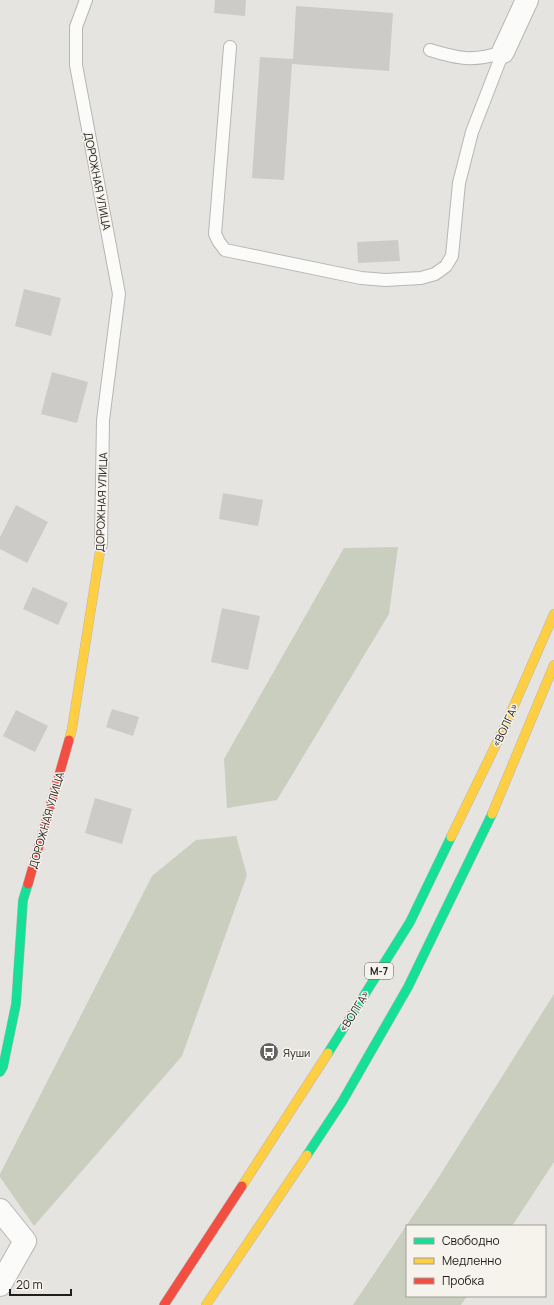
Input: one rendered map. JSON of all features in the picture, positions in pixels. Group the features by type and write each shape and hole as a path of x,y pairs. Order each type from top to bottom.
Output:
{"main road":[{"name":"ДОРОЖНАЯ УЛИЦА","path":"0,1072 16,1004 23,900 72,729 101,545"},
{"name":"«ВОЛГА»","path":"164,1305 308,1085 410,922 505,726 554,614"},
{"path":"206,1305 342,1102 408,987 486,827 554,666"}],"street":[{"path":"504,52 527,0"},
{"path":"0,1210 25,1241 0,1285"}],"lane":[{"name":"ДОРОЖНАЯ УЛИЦА","path":"86,0 76,27 76,65 119,294 103,420 101,545"},
{"path":"230,47 215,234 219,242 225,250 360,278 385,280 421,278 435,274 446,266 452,256 459,183 472,132 504,52"},
{"path":"430,50 458,58 474,59 488,57 504,52"}],"green space":[{"path":"398,547 389,614 277,800 227,808 224,759 344,548"},
{"path":"236,836 247,875 182,1056 34,1226 0,1177 0,1174 152,876 196,840"},
{"path":"554,994 554,1162 513,1225 407,1225 435,1183"},
{"path":"406,1226 406,1297 466,1297 461,1305 353,1305"}],"building":[{"path":"215,0 246,0 245,16 214,13"},
{"path":"296,6 393,13 389,71 292,64 284,180 252,178 260,57 293,59"},
{"path":"398,240 400,261 358,263 357,242"},
{"path":"24,289 61,298 51,336 15,326"},
{"path":"52,372 88,382 77,423 41,414"},
{"path":"223,493 263,500 258,526 219,519"},
{"path":"16,505 48,522 27,563 0,549 0,537"},
{"path":"33,587 68,603 58,625 23,609"},
{"path":"222,608 260,616 248,670 211,662"},
{"path":"112,709 139,717 133,736 106,727"},
{"path":"16,710 48,726 35,752 3,736"},
{"path":"95,798 132,809 122,844 85,833"}],"traffic: fast":[{"path":"307,1155 342,1102 408,987 492,814"},
{"path":"328,1053 410,922 451,837"},
{"path":"0,1072 3,1067 16,1004 23,900 28,884"}],"traffic: slow":[{"path":"69,740 101,545"},
{"path":"451,837 505,726 554,614"},
{"path":"492,814 554,665"},
{"path":"242,1186 328,1053"},
{"path":"206,1305 307,1155"}],"traffic: jam":[{"path":"28,884 69,740"},
{"path":"164,1305 242,1186"}],"place":[{"name":"Яуши","path":"269,1052"}]}
